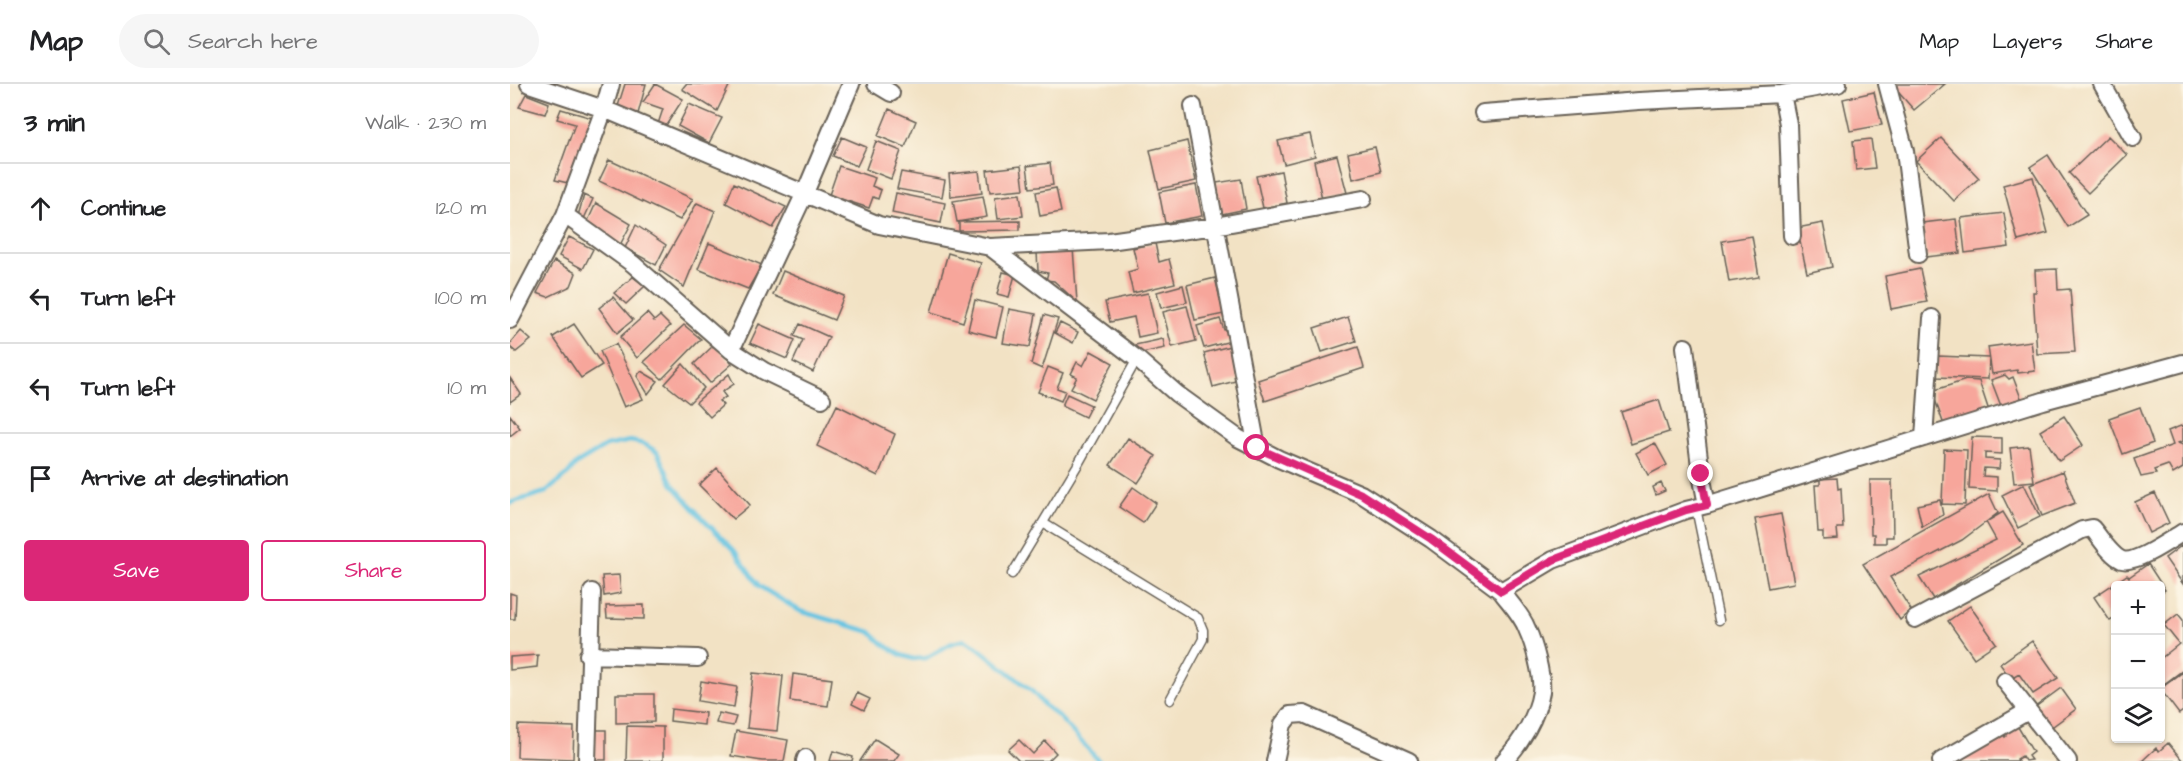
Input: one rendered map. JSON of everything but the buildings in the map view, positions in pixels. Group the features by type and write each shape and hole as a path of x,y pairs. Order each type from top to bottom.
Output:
{"street":[{"path":"529,84 604,109 879,225 990,247 1109,241 1215,226 1363,199"},
{"path":"510,320 565,215 611,84"},
{"path":"731,350 804,195 851,84"},
{"path":"876,84 891,93"},
{"path":"1483,113 1639,101 1782,94 1838,84"},
{"path":"1887,84 1905,151 1918,254"},
{"path":"2102,84 2133,138"},
{"path":"1782,94 1788,124 1792,236"},
{"path":"1193,106 1257,448"},
{"path":"565,215 633,264 731,350 764,371 822,399"},
{"path":"990,247 1137,359 1177,394 1238,438 1361,494 1431,539 1501,591 1527,627 1537,662 1541,690 1536,711 1526,731 1515,750 1504,761"},
{"path":"1924,438 1932,318"},
{"path":"1685,347 1701,506"},
{"path":"1501,591 1553,560 1701,506 2043,401 2183,363"},
{"path":"1915,619 2082,530 2092,528 2109,549 2122,560 2135,560 2183,532"},
{"path":"587,761 588,655 592,592"},
{"path":"588,655 698,658"},
{"path":"2005,681 2068,761"},
{"path":"1941,761 2028,711"},
{"path":"1275,761 1283,724 1290,715 1304,714 1409,761"}],"lane":[{"path":"1012,574 1137,359"},
{"path":"1701,506 1719,620"},
{"path":"1043,524 1198,618 1203,630 1203,639 1170,700"}],"waterway":[{"path":"510,503 546,492 569,473 576,464 606,446 630,441 644,444 657,452 673,485 734,550 759,586 800,611 871,632 882,643 901,655 914,659 926,658 952,643 965,640 1032,691 1099,761"}],"route":[{"path":"1257,448 1361,494 1431,539 1501,591 1553,560 1686,510 1707,505 1701,474"}]}
